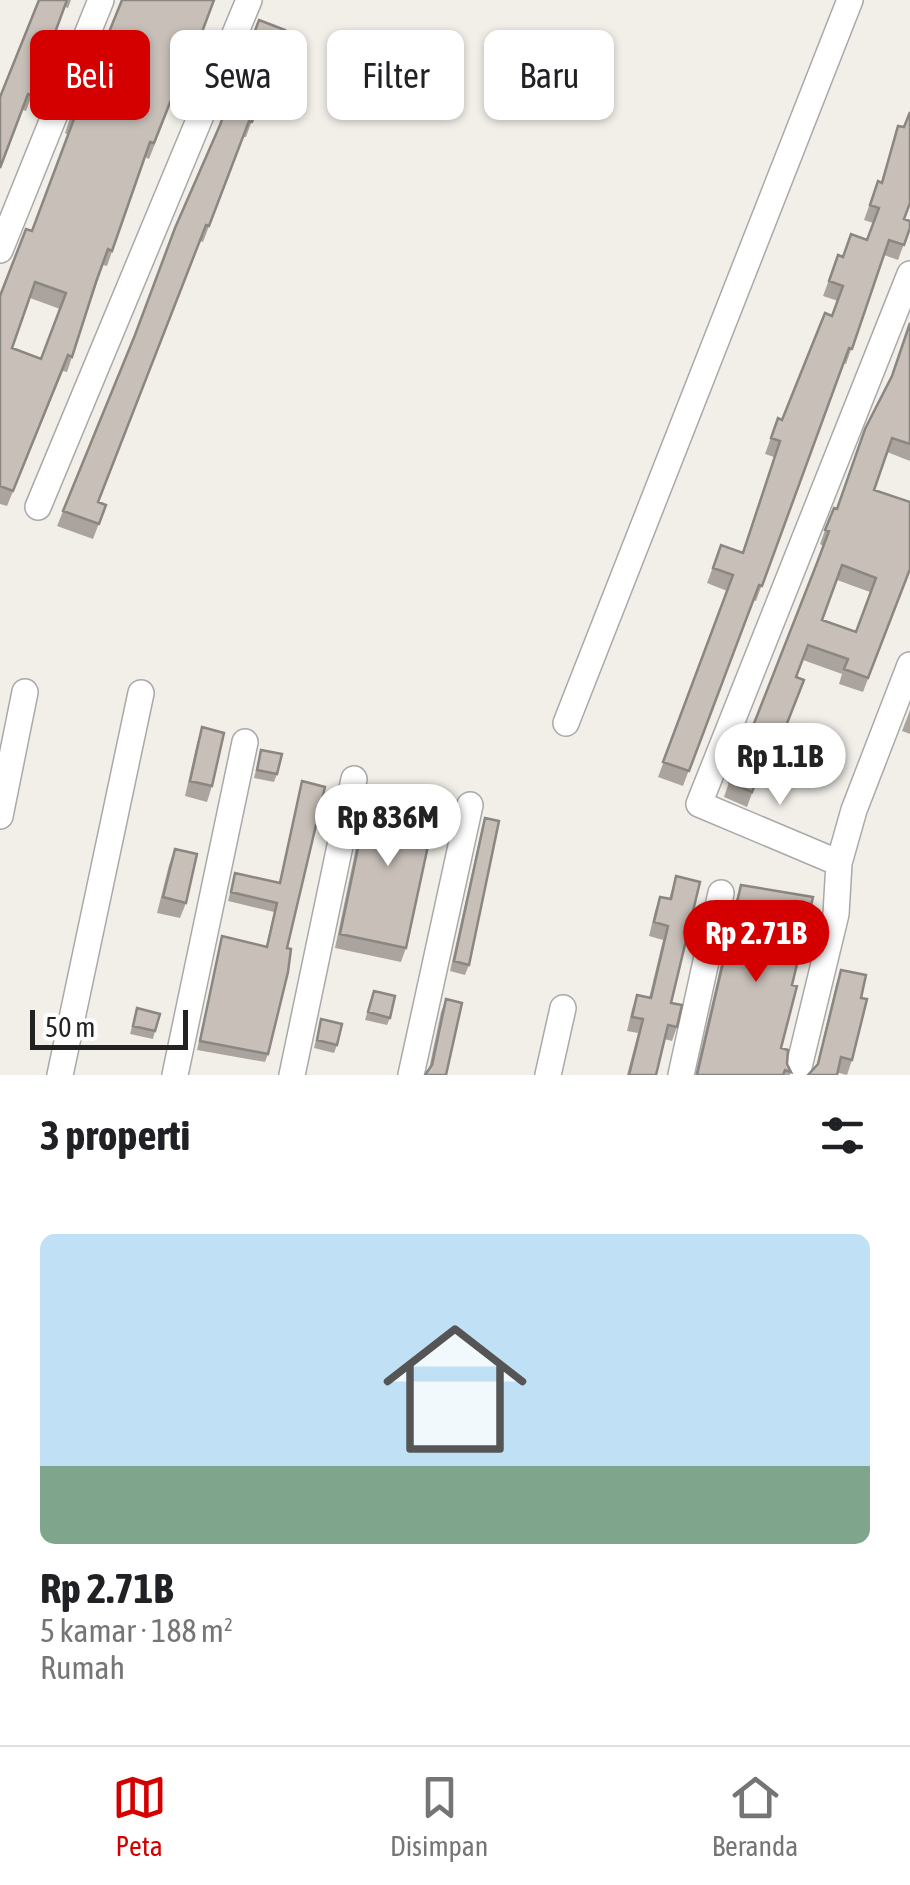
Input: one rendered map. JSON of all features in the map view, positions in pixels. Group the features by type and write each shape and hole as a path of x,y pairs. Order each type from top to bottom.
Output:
{"street":[{"path":"0,250 102,0"},
{"path":"38,507 249,0"},
{"path":"566,723 850,0"},
{"path":"840,863 700,804 910,274"},
{"path":"797,1075 836,914 840,863 854,810 910,665"},
{"path":"0,816 25,692"},
{"path":"60,1075 140,693"},
{"path":"175,1075 245,742"},
{"path":"292,1075 354,779"},
{"path":"411,1075 470,805"},
{"path":"681,1075 721,893"},
{"path":"548,1075 563,1008"}],"building":[{"path":"39,0 67,0 56,30 30,30 30,94 0,168 0,97"},
{"path":"122,0 214,0 203,30 170,30 170,102 154,143 150,142 112,251 108,249 72,357 68,355 13,491 0,486 0,296 26,229 32,231 74,120 150,120 150,30 110,30","holes":["35,282 66,293 41,359 12,348"]},
{"path":"259,20 285,30 255,30"},
{"path":"910,112 910,203 904,219 910,221 910,228 904,245 889,240 852,349 849,348 689,771 663,762 733,575 713,568 721,545 743,553 780,441 771,438 778,418 782,420 825,313 832,316 843,286 829,281 838,255 843,257 851,234 867,240 879,208 870,205 878,181 882,183 898,126 904,127"},
{"path":"222,120 253,120 249,121 209,226 206,225 98,502 106,505 99,524 63,511"},
{"path":"910,323 910,444 892,438 874,490 910,502 910,569 868,678 844,669 848,659 808,645 796,677 804,680 784,731 793,734 784,758 767,752 752,792 729,782 817,563 829,531 825,530 834,508 837,509 865,429 892,376","holes":["842,565 876,578 856,632 822,620"]},
{"path":"202,727 224,733 212,786 190,781"},
{"path":"261,750 282,754 277,774 257,770"},
{"path":"302,781 325,787 287,948 291,949 288,972 268,1054 200,1041 222,936 267,947 277,903 231,892 235,873 280,883"},
{"path":"370,791 437,804 406,948 340,934"},
{"path":"485,818 499,821 469,965 454,961"},
{"path":"175,849 197,854 186,903 163,897"},
{"path":"676,876 700,882 671,1003 682,1005 677,1027 668,1025 656,1075 629,1075 643,1019 632,1017 637,995 651,998 668,926 654,922 660,897 671,899"},
{"path":"741,885 813,897 781,1048 788,1050 791,1072 697,1075"},
{"path":"841,970 866,975 861,998 867,999 852,1060 841,1057 837,1075 808,1075 818,1064"},
{"path":"374,991 395,996 390,1018 368,1012"},
{"path":"446,999 462,1003 446,1075 425,1075 432,1065"},
{"path":"137,1008 160,1014 155,1031 133,1026"},
{"path":"321,1019 342,1024 337,1045 317,1040"}]}
